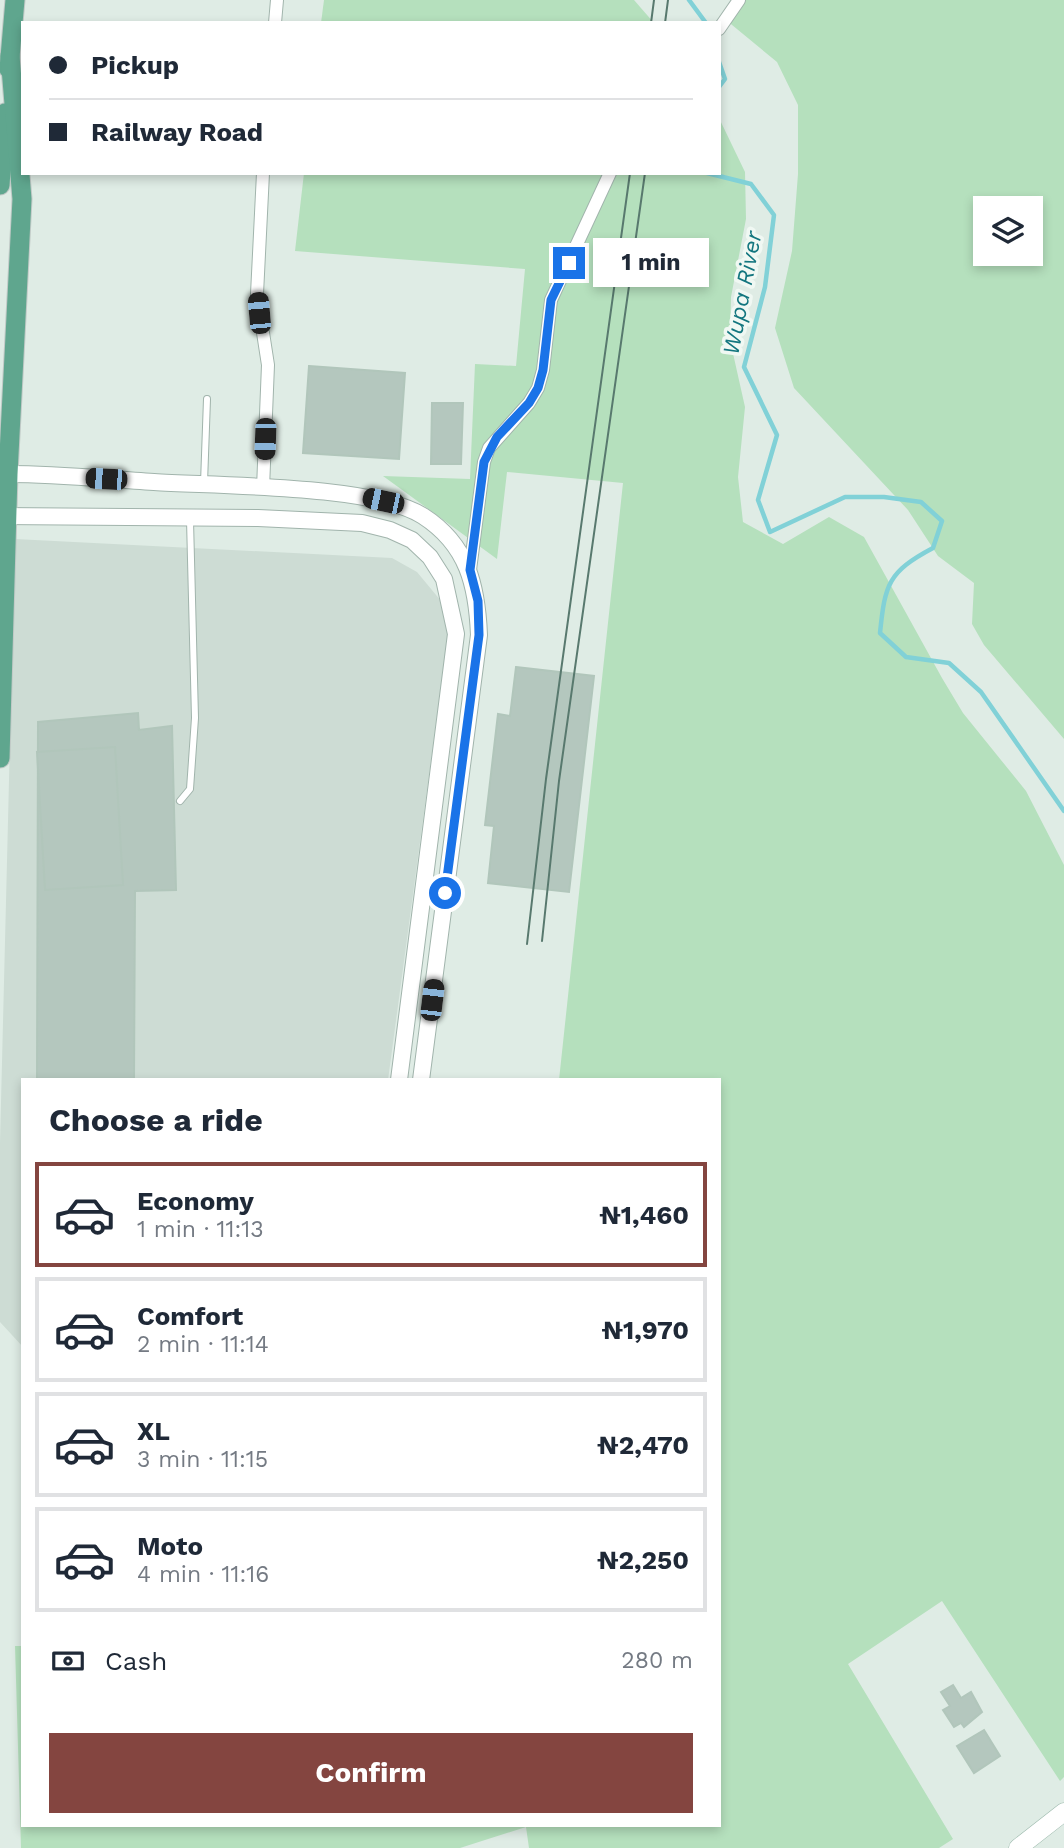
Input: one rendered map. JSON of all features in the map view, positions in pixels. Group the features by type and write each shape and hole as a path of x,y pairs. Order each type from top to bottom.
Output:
{"main road":[{"path":"0,185 15,0"},
{"path":"0,758 4,474 22,199 10,56"},
{"path":"1017,1848 1064,1812"}],"street":[{"path":"275,21 277,0"},
{"path":"722,25 738,0"},
{"path":"263,175 257,294 268,365 263,488"},
{"path":"470,570 484,462 497,437 529,403 538,388 543,370 551,300 609,175"},
{"path":"4,474 263,488 368,498 398,504 423,516 449,539 470,570 478,601 479,635 421,1078"},
{"path":"3,517 190,518 362,523 390,530 412,540 430,557 444,579 456,634 399,1078"}],"lane":[{"path":"204,485 207,398"},
{"path":"180,801 190,789 195,718 190,518"}],"shaded area":[{"path":"15,539 392,558 417,572 441,601 448,634 388,1078 21,1078 21,1345 0,1322 0,1143"}],"green space":[{"path":"324,0 634,0 652,21 321,21"},
{"path":"739,0 1064,0 1064,739 984,645 972,624 974,583 938,556 908,510 794,388 775,328 792,251 798,174 798,105 777,62 726,20"},
{"path":"721,122 745,172 746,219 731,297 730,340 745,407 738,477 743,522 783,544 829,517 864,537 963,713 1026,791 1064,865 1064,1777 1060,1781 942,1601 848,1664 953,1839 939,1848 529,1848 526,1827 721,1827 721,1078 559,1078 623,483 507,472 497,559 383,476 470,479 475,364 516,366 525,269 295,251 304,175 721,175"},
{"path":"15,1646 21,1646 21,1827 526,1827 460,1848 21,1848"}],"building":[{"path":"309,366 405,373 399,459 303,453"},
{"path":"432,403 463,403 461,464 431,464"},
{"path":"516,667 594,676 569,892 488,883 494,826 485,825 498,714 510,716"},
{"path":"138,713 139,730 172,726 176,890 135,891 134,1078 37,1078 38,722"},
{"path":"115,747 123,885 45,890 37,752"},
{"path":"953,1685 961,1698 971,1692 982,1712 964,1727 961,1723 954,1727 943,1710 950,1706 941,1692"},
{"path":"984,1730 1000,1756 974,1773 957,1746"}],"waterway":[{"name":"Wupa River","path":"689,0 705,21"},
{"name":"Wupa River","path":"721,68 725,79 721,84"},
{"name":"Wupa River","path":"715,175 751,184 774,215 765,287 744,367 777,435 758,500 770,532 845,497 884,497 921,502 942,521 933,548 906,565 891,581 884,602 880,633 906,657 949,663 981,692 1064,811"}],"tram line":[{"path":"651,21 654,0"},
{"path":"665,21 668,0"},
{"path":"527,944 546,779 630,175"},
{"path":"542,941 559,781 645,175"}],"route":[{"path":"445,893 479,635 478,601 470,570 484,462 497,437 529,403 538,388 543,370 551,300 569,263"}]}
